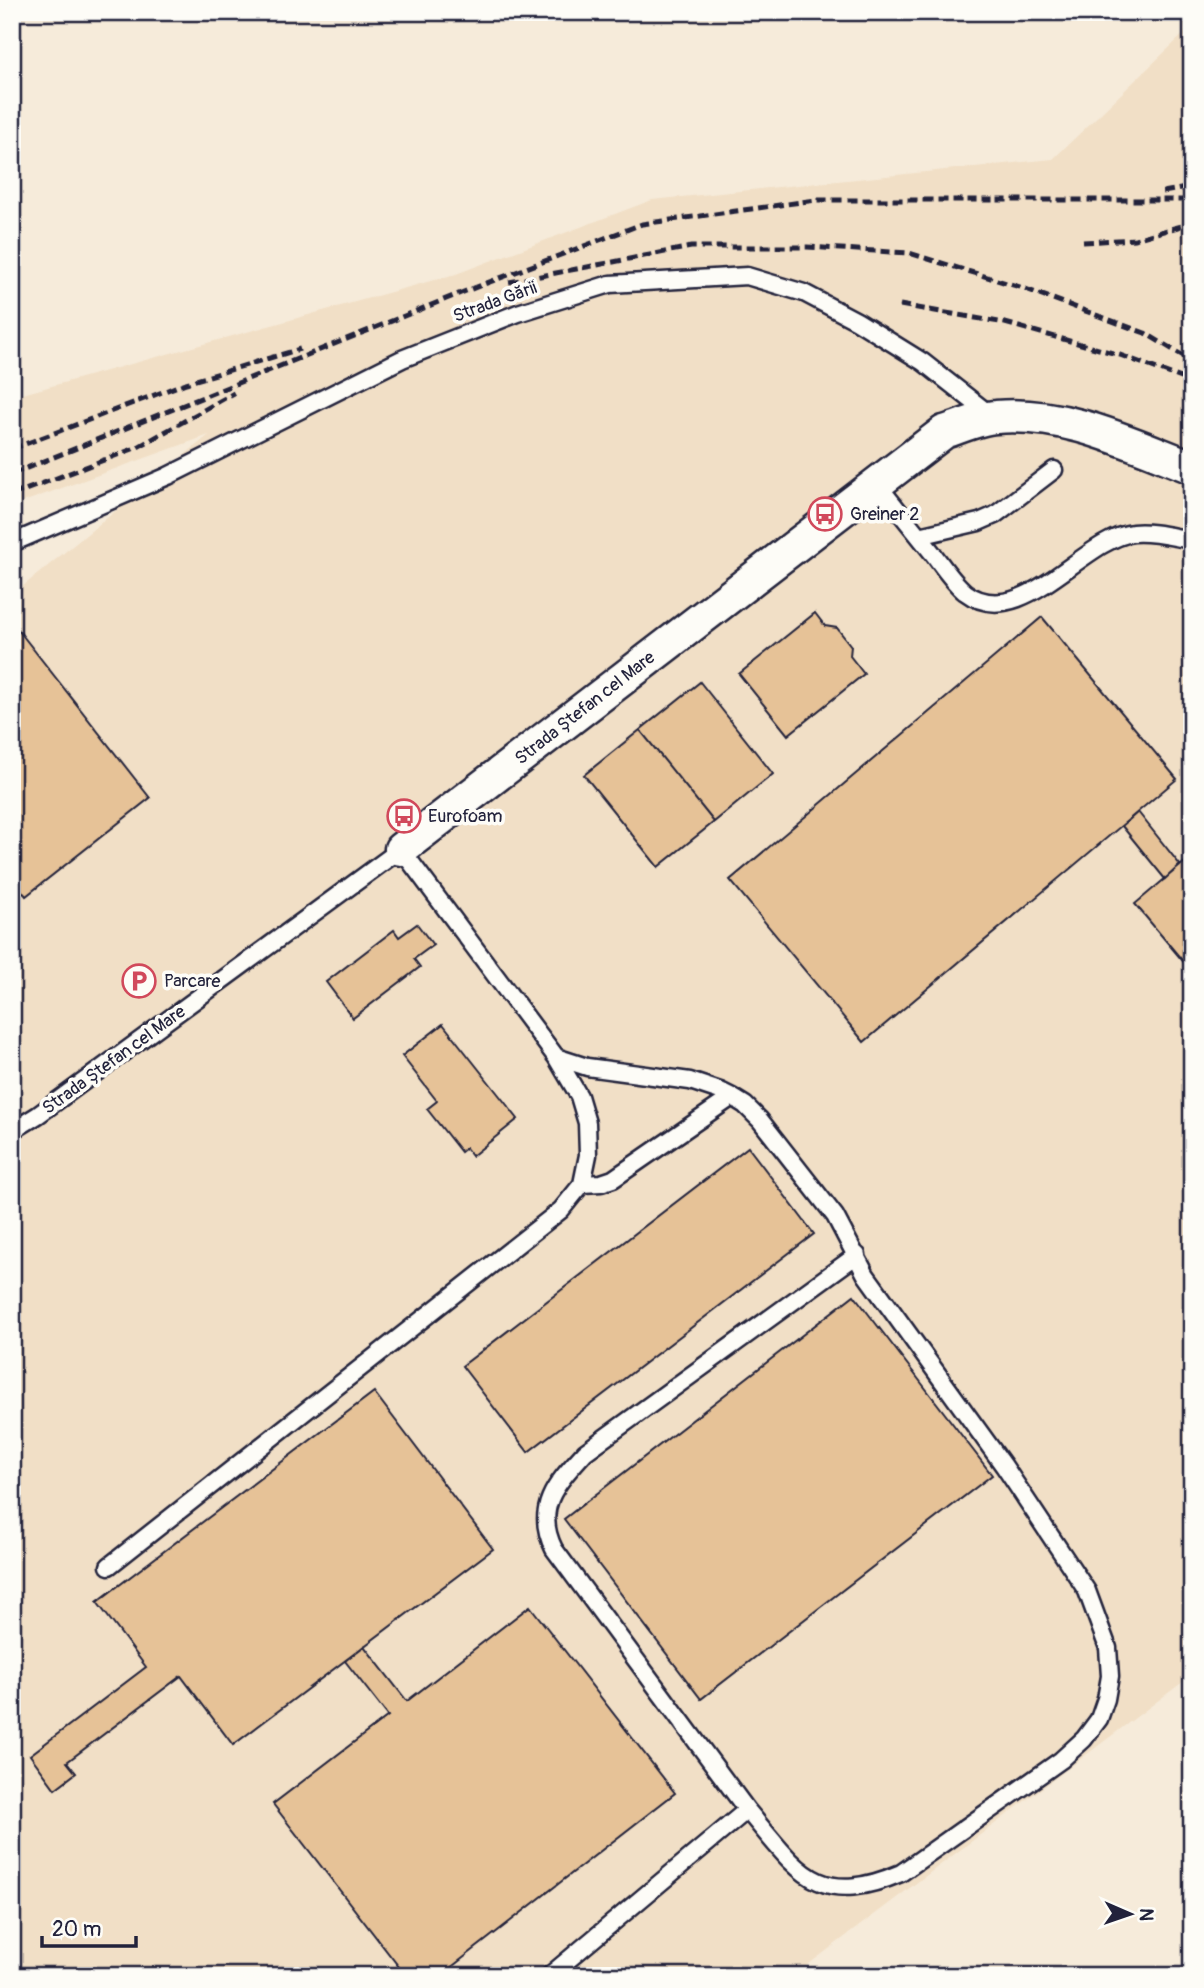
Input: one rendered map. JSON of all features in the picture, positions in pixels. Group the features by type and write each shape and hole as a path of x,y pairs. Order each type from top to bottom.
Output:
{"street":[{"name":"Strada Ștefan cel Mare","path":"401,849 944,432 993,417 1042,417 1095,430 1192,467"}],"lane":[{"name":"Strada Gării","path":"12,543 168,476 402,359 517,313 610,284 747,276 804,293 858,321 923,362 993,417"},
{"path":"919,536 971,524 995,514 1054,470"},
{"path":"877,484 966,593 986,601 1004,601 1029,595 1104,544 1132,533 1192,540"},
{"path":"109,1566 561,1210 582,1184 588,1155 587,1123 579,1096 556,1057 401,849"},
{"name":"Strada Ștefan cel Mare","path":"12,1131 38,1115 401,849"},
{"path":"556,1057 587,1067 690,1081 732,1097 761,1120 835,1216 857,1255 866,1275 1004,1466 1087,1591 1108,1648 1110,1676 1099,1719 1061,1760 901,1873 876,1884 856,1888 817,1882 798,1870 747,1810 554,1549 544,1522 553,1493 585,1452 857,1255"},
{"path":"582,1184 613,1179 732,1097"},
{"path":"549,1976 747,1810"}],"shaded area":[{"path":"1192,26 1192,1675 793,1976 12,1976 12,595 209,435 12,506 12,397 456,274 652,200 1053,159"}],"building":[{"path":"815,613 825,626 837,628 851,646 850,656 864,674 788,735 739,674"},
{"path":"1042,617 1177,779 864,1042 730,880"},
{"path":"12,622 150,798 26,896 12,879"},
{"path":"700,682 773,774 714,822 640,730"},
{"path":"640,730 714,822 658,867 584,775"},
{"path":"1138,812 1180,865 1165,879 1122,826"},
{"path":"1192,856 1192,972 1135,904"},
{"path":"417,924 433,945 414,959 420,967 353,1018 326,982 394,930 399,937"},
{"path":"443,1024 518,1119 472,1156 466,1148 461,1152 427,1109 437,1101 402,1056"},
{"path":"748,1147 814,1234 528,1452 462,1366"},
{"path":"854,1295 992,1475 701,1699 564,1519"},
{"path":"374,1392 493,1549 233,1745 181,1676 67,1762 76,1773 55,1789 30,1755 146,1667 97,1602"},
{"path":"530,1606 675,1793 440,1976 406,1976 273,1804 388,1716 345,1661 364,1646 407,1701"}],"railway":[{"path":"1163,192 1192,187"},
{"path":"12,474 466,291 642,224 816,200 1192,200"},
{"path":"1083,242 1135,239 1192,223"},
{"path":"509,282 691,247 807,247 909,253 1023,288 1145,333 1192,361"},
{"path":"900,305 1005,323 1120,355 1192,382"},
{"path":"12,449 186,383 300,349"},
{"path":"12,495 138,447 234,393"}],"place":[{"name":"Greiner 2","path":"825,514"},
{"name":"Eurofoam","path":"404,816"},
{"name":"Parcare","path":"139,981"}]}
